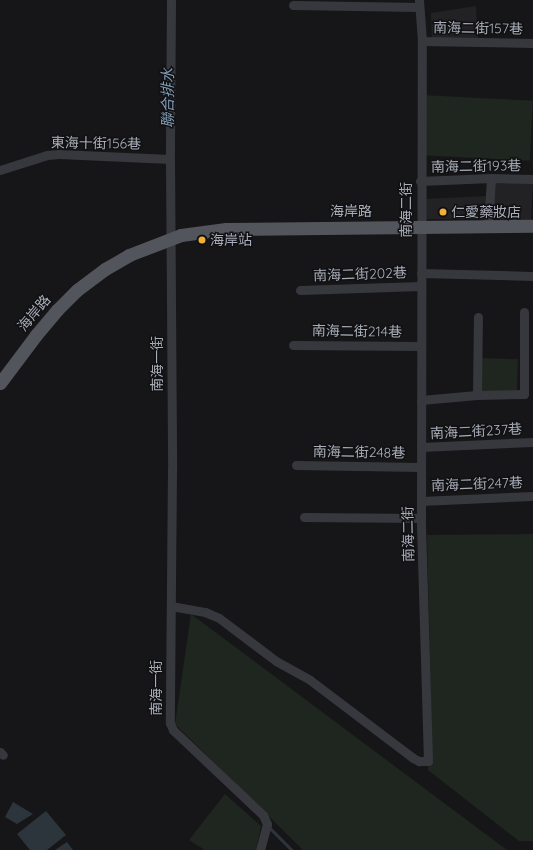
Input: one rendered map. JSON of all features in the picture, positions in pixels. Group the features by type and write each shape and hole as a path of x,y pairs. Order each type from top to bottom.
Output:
{"main road":[{"name":"海岸路","path":"0,383 36,334 77,290 105,269 129,255 181,235 226,228 533,226"}],"street":[{"name":"南海一街","path":"171,0 169,240 171,606 170,715 172,728 263,815 267,824 260,850"},
{"path":"293,5 420,3"},
{"name":"南海二街","path":"171,606 205,612 219,618 276,661 310,680 413,758 420,761 428,761 421,518 420,181 422,41 420,3"},
{"name":"南海二街157巷","path":"422,41 533,43"},
{"name":"東海十街156巷","path":"0,170 47,155 59,154 170,159"},
{"path":"488,226 491,178"},
{"name":"南海二街193巷","path":"420,181 491,178 533,179"},
{"path":"421,273 533,276"},
{"name":"南海二街202巷","path":"300,290 420,286"},
{"path":"421,400 477,395 524,394 524,312"},
{"path":"477,395 478,317"},
{"name":"南海二街214巷","path":"293,345 421,346"},
{"name":"南海二街237巷","path":"421,447 533,442"},
{"name":"南海二街248巷","path":"296,465 421,467"},
{"name":"南海二街247巷","path":"421,501 533,496"},
{"path":"304,517 421,518"}],"shaded area":[{"path":"476,6 478,41 432,40 431,13"},
{"path":"422,95 533,101 530,161 419,155"},
{"path":"493,180 533,182 531,221 491,219"},
{"path":"488,196 487,219 424,219 425,199"},
{"path":"480,358 518,359 517,393 479,392"},
{"path":"533,534 533,841 519,841 428,770 431,701 427,535"},
{"path":"191,614 507,850 303,850 175,724"},
{"path":"225,794 261,826 256,850 205,850 189,840"},
{"path":"13,802 33,814 17,824 5,817"},
{"path":"46,811 66,835 47,850 30,850 17,834"},
{"path":"67,842 73,850 55,850"}],"waterway":[{"path":"269,827 292,850"}],"place":[{"name":"仁愛藥妝店","path":"443,212"},
{"name":"海岸站","path":"202,240"}],"water label":[{"name":"聯合排水","path":"168,98"}]}
